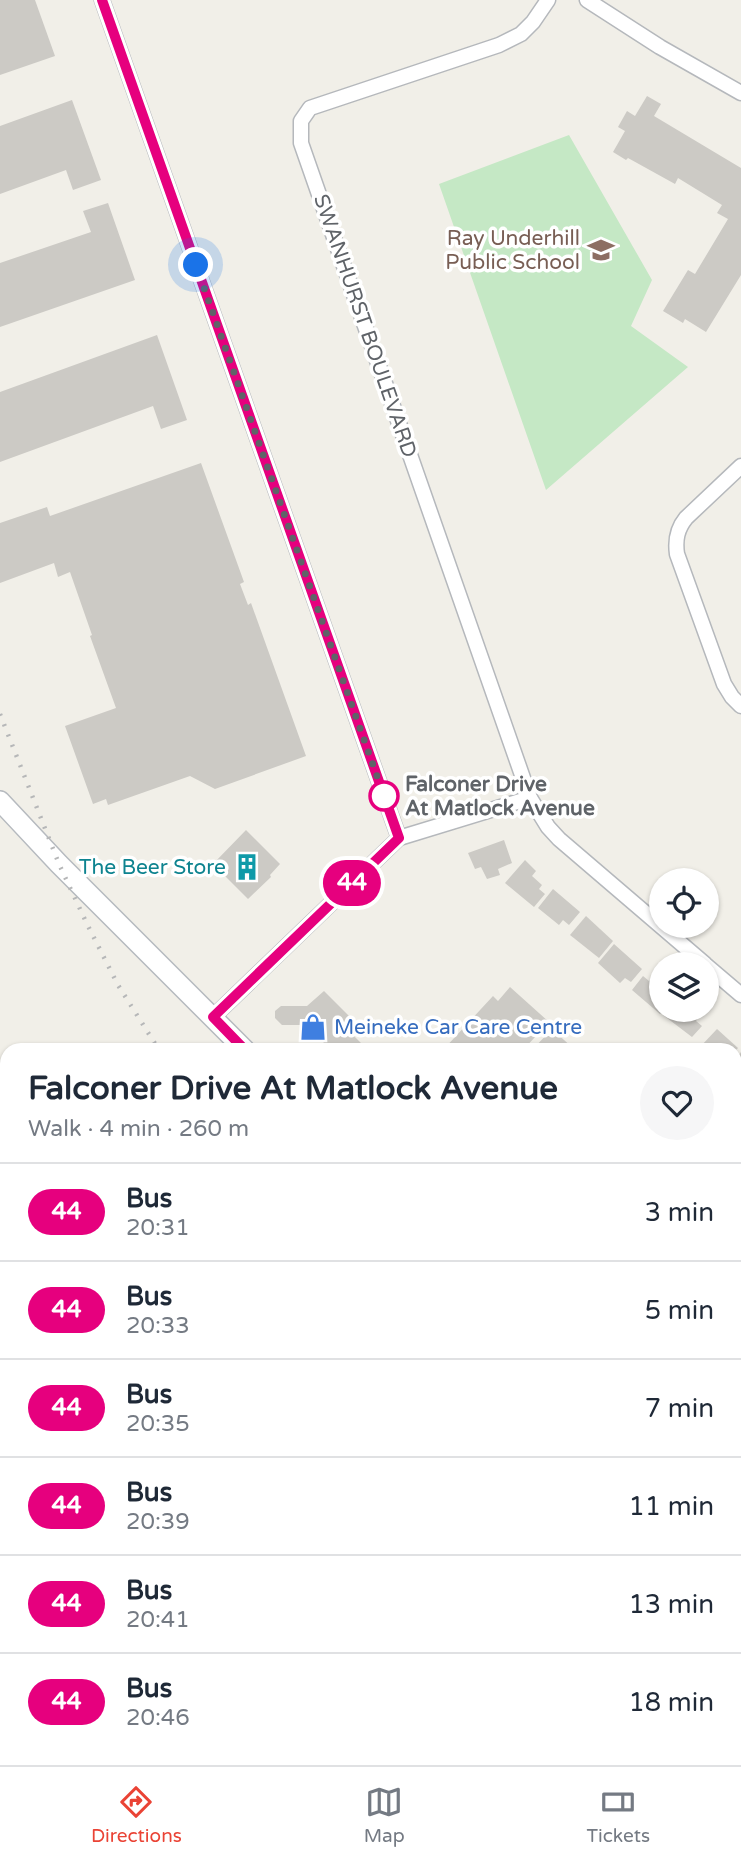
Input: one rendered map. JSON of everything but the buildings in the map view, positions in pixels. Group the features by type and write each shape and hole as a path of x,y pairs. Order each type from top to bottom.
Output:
{"main road":[{"path":"0,801 59,864 238,1043"}],"street":[{"path":"102,0 399,838"},
{"name":"SWANHURST BOULEVARD","path":"548,0 522,34 499,45 310,108 301,121 301,143 530,798 559,839 691,952"},
{"path":"587,0 660,47 741,93"},
{"path":"741,467 686,517 676,543 677,554 724,684 741,706"},
{"path":"213,1017 399,838 530,798"},
{"name":"SWANHURST BOULEVARD","path":"719,976 741,995"}],"green space":[{"path":"569,135 652,280 631,326 688,367 546,490 439,184"}],"railway":[{"path":"0,714 59,864 87,924 118,985 155,1043"}],"bus line":[{"name":"44","path":"102,0 399,838 213,1017 238,1043"}],"place":[{"name":"Ray Underhill Public School","path":"601,250"},
{"name":"Falconer Drive At Matlock Avenue","path":"384,796"},
{"name":"The Beer Store","path":"247,867"},
{"name":"Meineke Car Care Centre","path":"313,1027"}],"route":[{"path":"196,265 384,796"}]}
